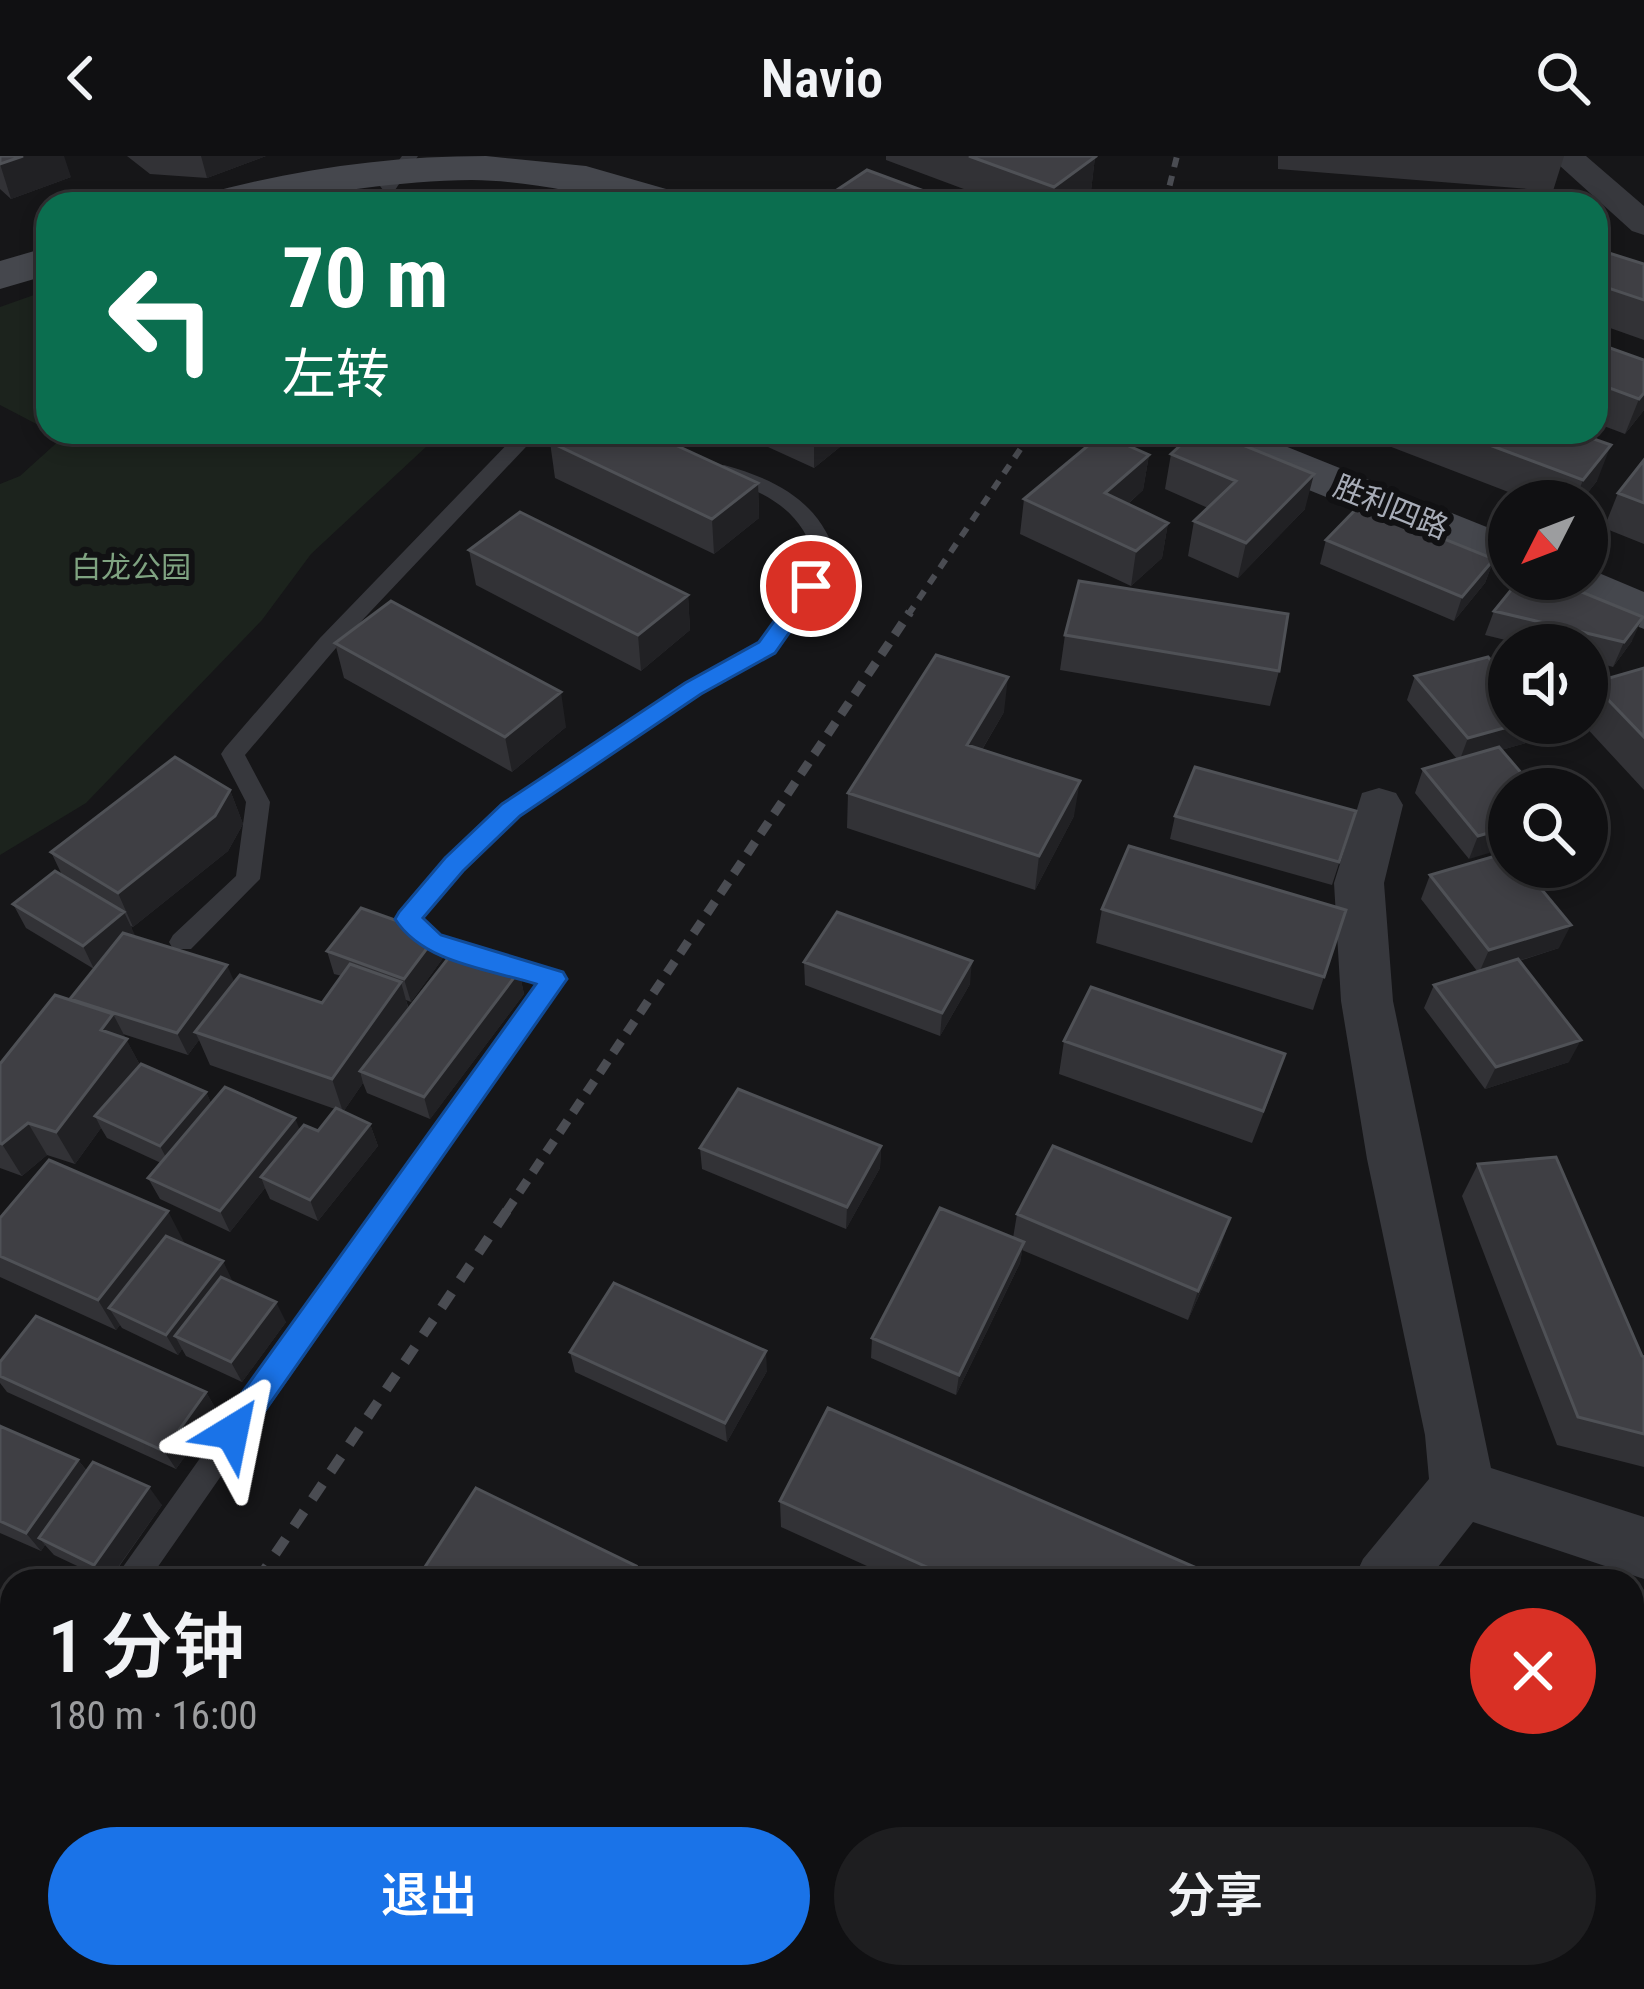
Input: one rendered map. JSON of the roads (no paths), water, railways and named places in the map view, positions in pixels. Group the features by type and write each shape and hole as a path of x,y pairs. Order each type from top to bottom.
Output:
{"main road":[{"path":"268,192 399,172 555,172 637,192"},
{"path":"329,192 399,172 530,182 575,192"},
{"path":"0,276 36,264"},
{"path":"0,292 36,280"},
{"name":"胜利四路","path":"1236,444 1488,546"},
{"name":"胜利四路","path":"1290,444 1488,524"},
{"path":"1608,574 1644,589"},
{"path":"1608,597 1644,612"}],"street":[{"path":"1566,156 1607,192"},
{"path":"1608,193 1644,224"},
{"path":"1379,805 1360,883 1366,1001 1395,1160 1456,1436 1461,1488 1396,1569"},
{"path":"1461,1488 1644,1548"}],"lane":[{"path":"182,942 248,880 258,802 233,754 328,643 519,444"},
{"path":"137,1569 554,979 432,943 408,919 454,864 511,810 693,688 767,647 827,562 822,530 797,506 764,487 702,463"}],"railway":[{"path":"1168,192 1177,156"},
{"path":"908,615 1024,444"},
{"path":"506,1212 910,612"},
{"path":"265,1569 508,1209"}],"park label":[{"name":"白龙公园","path":"131,567"}]}
